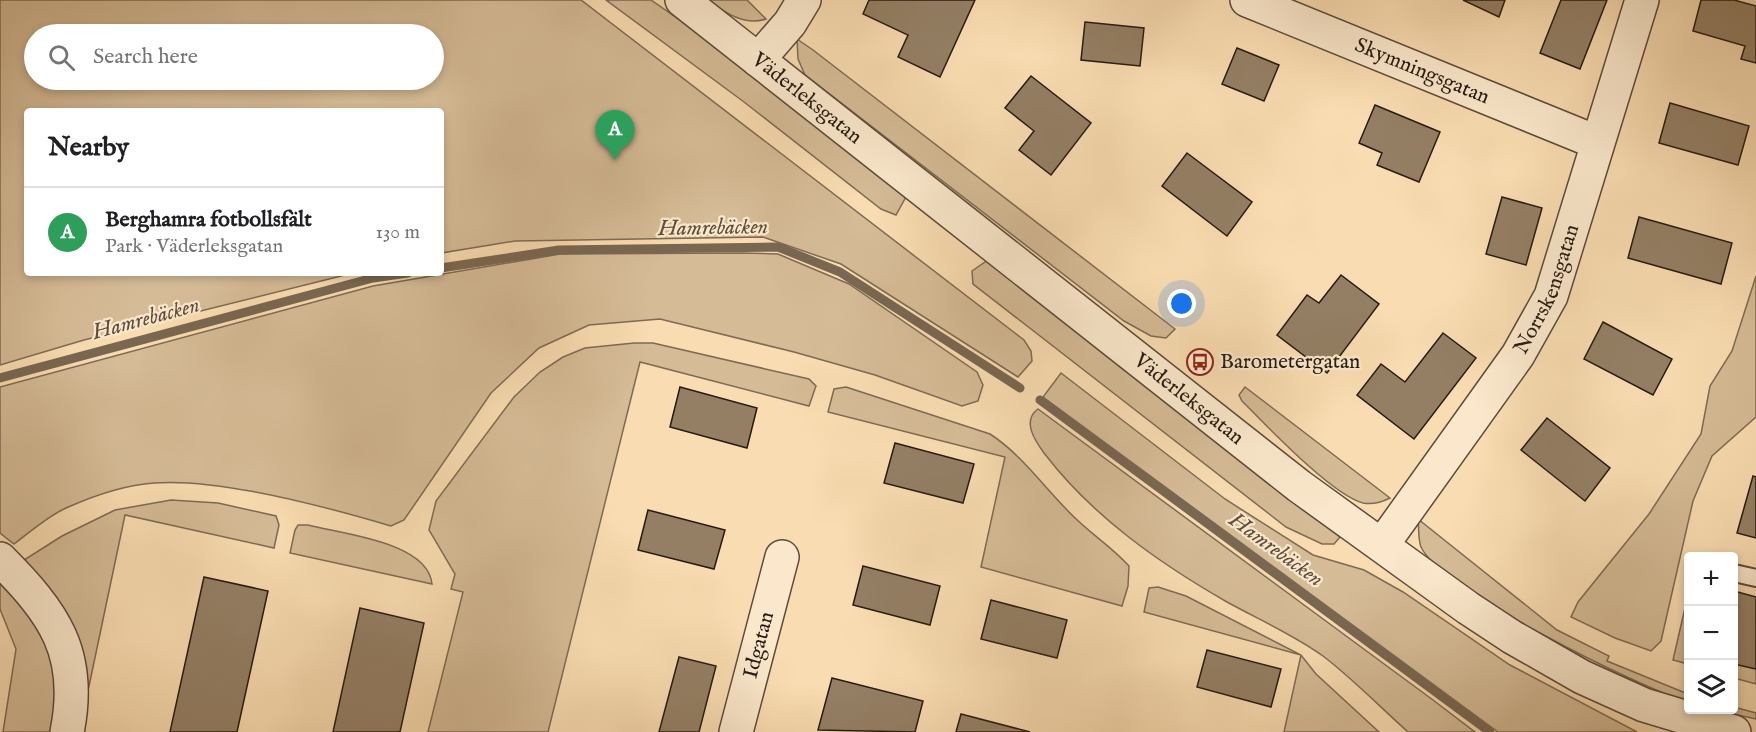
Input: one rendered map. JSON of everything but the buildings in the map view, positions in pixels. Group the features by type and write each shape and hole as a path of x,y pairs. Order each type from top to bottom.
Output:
{"street":[{"name":"Väderleksgatan","path":"682,0 1299,486 1512,637 1582,677 1644,705 1734,732"},
{"path":"758,60 790,23 804,0"},
{"name":"Skymningsgatan","path":"1247,0 1596,142"},
{"name":"Norrskensgatan","path":"1382,545 1518,355 1551,296 1573,232 1596,142 1642,0"},
{"name":"Idgatan","path":"736,732 782,557"},
{"path":"0,559 58,627 70,671 73,701 67,732"}],"lane":[{"path":"1738,574 1756,578"}],"shaded area":[{"path":"0,0 581,0 1024,340 1031,351 1032,361 1018,377 841,264 763,237 515,241 444,253 444,108 24,108 24,276 341,276 84,340 0,365"},
{"path":"606,0 651,0 700,34 907,195 896,215 881,209 744,102"},
{"path":"708,0 747,0 766,19 750,21 736,17"},
{"path":"797,39 1175,329 1166,338 1151,336 1124,321 805,75 798,59"},
{"path":"560,254 778,254 849,284 977,372 983,385 978,401 962,406 875,375 794,352 660,319 589,325 539,348 491,393 404,520 391,526 241,489 181,483 154,483 109,492 59,511 14,544 0,533 0,387 373,286 444,276 444,274"},
{"path":"988,260 1126,371 1340,537 1334,544 1322,544 1286,527 973,284 972,271"},
{"path":"1756,276 1756,417 1712,456 1693,501 1661,641 1651,651 1615,638 1571,617 1578,602 1649,514 1701,434 1710,386 1732,351"},
{"path":"653,343 809,379 816,386 809,406 640,362 548,732 428,732 463,592 451,589 455,574 429,530 436,501 514,397 540,372 563,357 585,348"},
{"path":"1061,373 1225,499 1313,555 1364,570 1403,592 1510,665 1637,732 1498,732 1043,397"},
{"path":"846,387 990,434 1001,442 1077,520 1129,566 1128,586 1122,606 981,567 1005,457 828,412 834,389"},
{"path":"1245,387 1390,498 1377,503 1363,503 1350,497 1318,474 1242,401 1239,395"},
{"path":"1038,409 1475,732 1408,732 1356,684 1312,648 1227,602 1152,554 1105,518 1063,476 1044,453 1030,425 1033,414"},
{"path":"171,500 218,503 276,516 279,525 274,548 125,515 89,686 79,664 22,566 24,560 62,536 115,510"},
{"path":"1418,519 1557,630 1609,656 1607,661 1684,692 1684,700 1587,658 1501,611 1436,565 1421,547"},
{"path":"298,525 308,525 362,537 400,549 416,558 427,570 432,584 290,553"},
{"path":"0,582 27,608 60,666 53,732 3,732 16,649 0,609"},
{"path":"1158,587 1186,596 1301,655 1144,612 1149,588"},
{"path":"1684,612 1684,663 1673,660"},
{"path":"1301,655 1316,674 1379,732 1284,732"},
{"path":"1738,665 1756,669 1756,684 1738,679"},
{"path":"1738,708 1756,713 1756,719 1734,714 1738,714"}],"waterway":[{"name":"Hamrebäcken","path":"444,268 559,250 778,247 840,272 1020,388"},
{"name":"Hamrebäcken","path":"0,378 387,276"},
{"name":"Hamrebäcken","path":"1040,400 1490,732"}],"place":[{"name":"Berghamra fotbollsfält","path":"615,160"},
{"name":"Barometergatan","path":"1200,362"}]}
